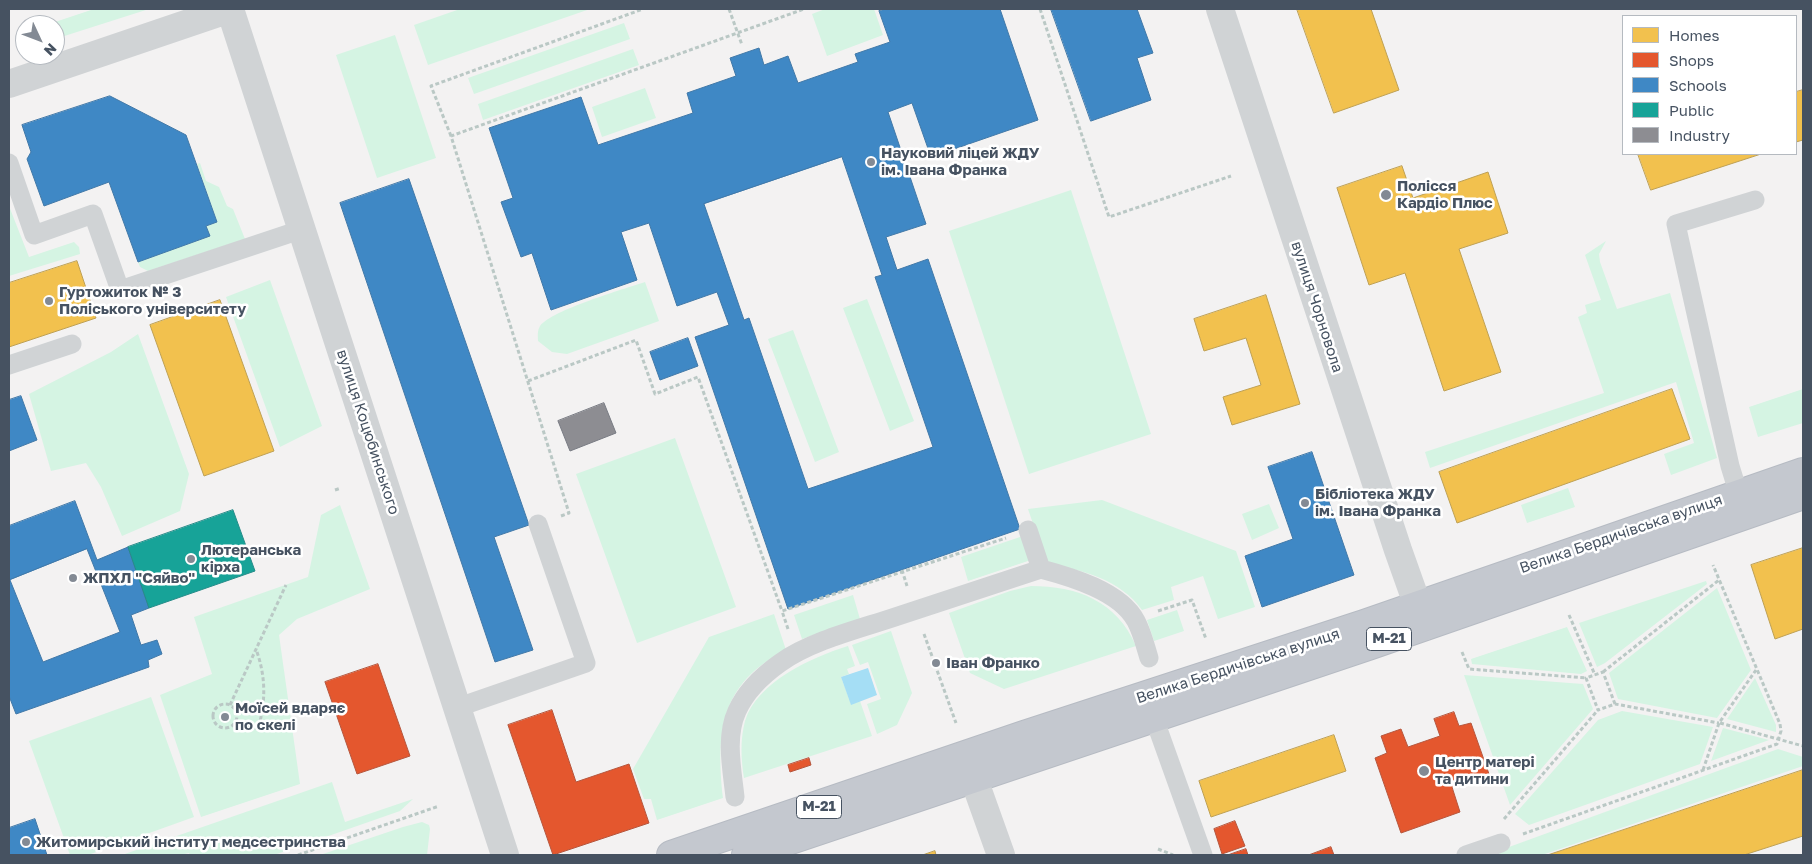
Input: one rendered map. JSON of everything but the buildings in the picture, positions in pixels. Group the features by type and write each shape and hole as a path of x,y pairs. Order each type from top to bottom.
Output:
{"highway":[{"name":"Велика Бердичівська вулиця","path":"746,855 970,767 1422,615 1742,504 1803,472"},
{"name":"Велика Бердичівська вулиця","path":"1742,504 1803,495"},
{"name":"Велика Бердичівська вулиця","path":"671,855 970,767 1154,718 1422,615"}],"street":[{"path":"9,84 230,9"},
{"name":"вулиця Коцюбинського","path":"230,9 505,855"},
{"name":"вулиця Чорновола","path":"1220,9 1422,615"},
{"path":"970,767 1001,855"}],"lane":[{"path":"9,163 34,235 94,214 120,290 303,229"},
{"path":"1742,504 1730,466 1676,224 1755,200"},
{"path":"9,365 72,344"},
{"path":"456,708 586,663 538,524"},
{"path":"1028,530 1041,569"},
{"path":"735,797 730,739 736,712 751,689 780,663 797,653 859,628 1041,569 1089,584 1119,602 1135,619 1149,658"},
{"path":"1154,718 1203,855"},
{"path":"1466,855 1505,841"}],"path":[{"path":"538,524 569,513 451,136 431,86 643,9"},
{"path":"729,9 742,46"},
{"path":"451,136 804,9"},
{"path":"1040,9 1110,218 1231,176"},
{"path":"528,381 636,340 655,394 698,377 797,653"},
{"path":"335,490 341,488"},
{"path":"782,611 1028,530"},
{"path":"1713,565 1781,728 1778,738 1776,744 1505,841 1502,821 1598,710 1615,704 1720,723 1778,738 1803,746"},
{"path":"902,572 956,723"},
{"path":"1462,652 1469,669 1586,678 1603,672 1719,580"},
{"path":"230,705 286,585"},
{"path":"1135,619 1192,600 1206,639"},
{"path":"1569,615 1595,675"},
{"path":"236,722 258,729 263,712 264,678 256,649"},
{"path":"1704,770 1720,723 1756,670"},
{"path":"1603,672 1615,704"},
{"path":"1586,678 1598,710"},
{"path":"230,705 237,714 236,722 226,729 218,726 213,719 214,712 218,706 230,705"},
{"path":"298,855 439,806"},
{"path":"1158,849 1173,855"}],"green space":[{"path":"94,9 149,9 65,36 65,19"},
{"path":"460,9 590,9 428,65 414,25"},
{"path":"825,9 874,9 883,35 827,56 812,14"},
{"path":"624,23 630,39 474,94 468,78"},
{"path":"395,35 436,158 377,178 336,55"},
{"path":"633,49 639,65 483,120 478,104"},
{"path":"645,88 656,118 602,137 592,107"},
{"path":"200,163 206,181 219,187 227,206 233,209 245,239 148,271 140,267 138,262 209,236 206,226 217,222 197,164"},
{"path":"1071,190 1151,434 1029,474 949,231"},
{"path":"9,206 29,257 74,242 79,247 80,254 9,276"},
{"path":"1606,241 1599,254 1600,262 1617,309 1670,293 1717,458 1671,475 1664,454 1694,443 1676,382 1430,468 1425,452 1604,393 1578,317 1587,313 1585,305 1601,300 1585,255"},
{"path":"270,280 322,426 280,447 226,297"},
{"path":"645,282 659,321 567,354 552,352 538,341 540,326 559,313"},
{"path":"867,299 914,421 890,431 843,308"},
{"path":"793,330 839,452 815,462 768,339"},
{"path":"138,334 189,474 180,511 122,536 101,487 86,463 51,471 29,394 111,352"},
{"path":"1803,389 1803,423 1758,437 1749,407"},
{"path":"675,438 736,607 637,643 576,474"},
{"path":"1568,488 1575,507 1527,523 1521,505"},
{"path":"1102,500 1236,551 1255,607 1218,619 1203,576 1171,587 1174,600 1142,610 1124,591 1100,578 1073,569 1047,565 1028,509"},
{"path":"1269,504 1279,528 1252,540 1242,514"},
{"path":"340,505 370,589 297,619 279,635 300,784 201,817 160,695 212,674 194,617 308,577 321,515"},
{"path":"1023,536 1031,560 968,581 961,557"},
{"path":"1706,581 1707,584 1605,663 1597,667 1579,623"},
{"path":"1031,586 1064,589 1094,599 1107,607 1118,618 1136,646 1004,689 970,673 949,613 1010,591"},
{"path":"1717,588 1751,670 1717,718 1618,699 1609,673"},
{"path":"853,595 860,619 802,639 794,615"},
{"path":"1177,610 1184,631 1154,641 1147,620"},
{"path":"774,614 786,650 764,663 747,678 735,694 727,712 722,731 721,752 723,798 657,820 651,799 644,799 633,769 709,637"},
{"path":"1567,627 1587,671 1581,674 1472,664 1471,659"},
{"path":"891,631 912,693 897,725 877,734 867,704 881,699 868,662 860,665 852,645"},
{"path":"848,646 855,666 847,669 849,674 841,677 851,704 860,701 872,736 744,778 742,764 743,728 751,707 761,694 773,683 803,664"},
{"path":"1464,675 1583,684 1593,709 1510,805"},
{"path":"1755,678 1776,725 1776,732 1727,719"},
{"path":"151,697 194,817 88,855 70,855 29,741"},
{"path":"1622,711 1713,727 1700,764 1529,825 1515,814 1598,720"},
{"path":"1723,728 1769,740 1711,761"},
{"path":"1778,749 1803,757 1803,766 1542,855 1495,855 1509,847"},
{"path":"332,782 345,822 413,799 400,811 274,855 190,855 189,853 181,855 122,855"},
{"path":"422,822 429,825 430,829 427,855 320,855 403,827"}],"water":[{"path":"868,668 877,695 851,705 841,677"}],"place":[{"name":"Науковий ліцей ЖДУ ім. Івана Франка","path":"871,162"},
{"name":"Полісся Кардіо Плюс","path":"1386,195"},
{"name":"Гуртожиток № 3 Поліського університету","path":"49,301"},
{"name":"Бібліотека ЖДУ ім. Івана Франка","path":"1305,503"},
{"name":"Лютеранська кірха","path":"191,559"},
{"name":"ЖПХЛ \"Сяйво\"","path":"73,578"},
{"name":"Іван Франко","path":"936,663"},
{"name":"Моїсей вдаряє по скелі","path":"225,717"},
{"name":"Центр матері та дитини","path":"1424,771"},
{"name":"Житомирський інститут медсестринства","path":"26,842"}]}
